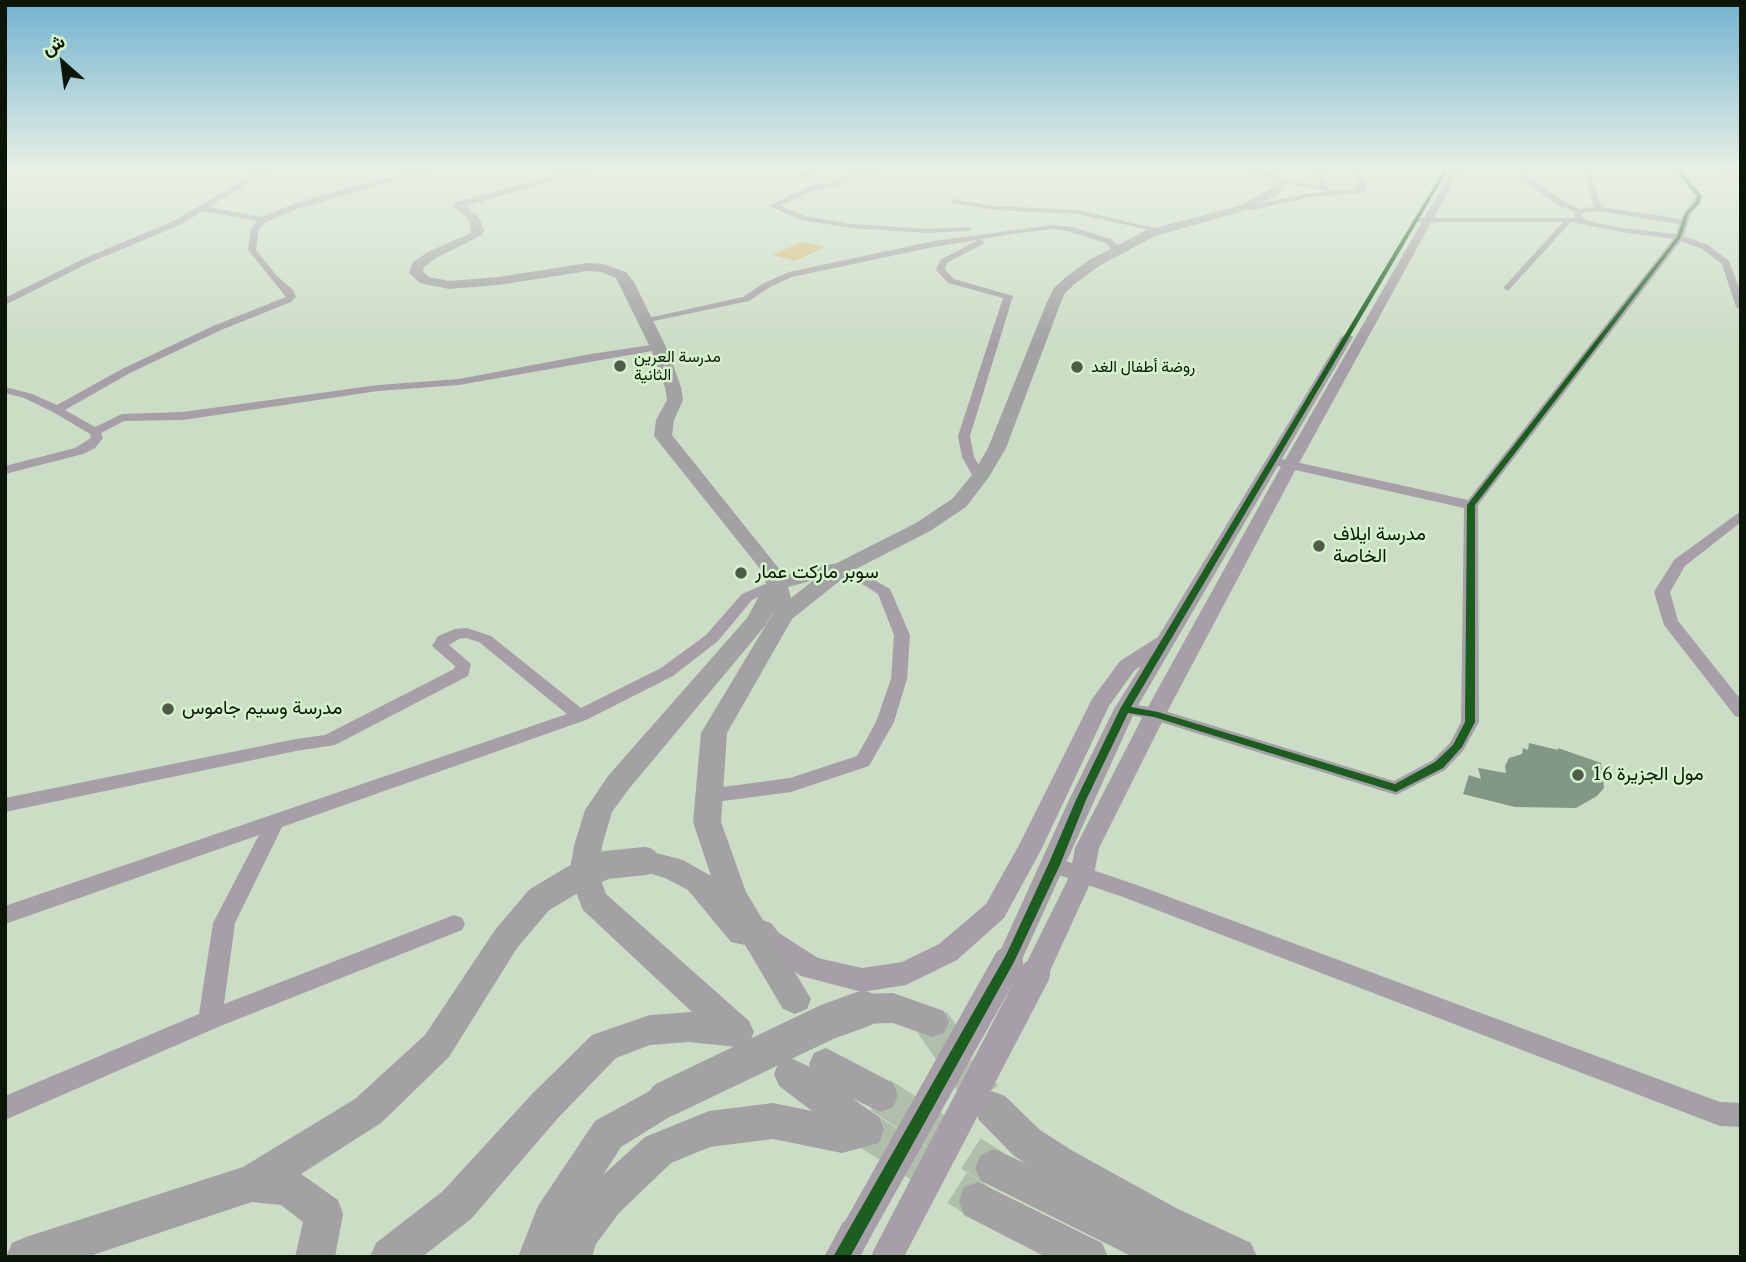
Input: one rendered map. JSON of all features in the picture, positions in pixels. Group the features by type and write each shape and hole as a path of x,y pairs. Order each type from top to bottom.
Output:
{"main road":[{"path":"477,227 476,235 432,255 418,265 416,275 425,280 449,285 498,281 587,267 603,268 621,275 658,347 673,387 675,400 665,420 663,436 771,569 777,583 783,615"},
{"path":"791,991 732,896 707,822 714,733 783,615 845,566 923,527 959,503 980,477 997,448 1059,290 1094,263 1130,243 1171,227"},
{"path":"390,1257 457,1205 545,1106 604,1046 650,1030 689,1027 737,1032 594,901 584,874 588,846 600,810 618,783 757,621 777,583 845,566"},
{"path":"26,1257 252,1183 368,1111 437,1046 506,939 539,900 606,865 645,861 673,868 698,882 791,991"},
{"path":"538,1257 552,1220 608,1134 666,1099 827,1022 863,1009 894,1009 932,1022"},
{"path":"826,1064 880,1095"},
{"path":"572,1257 579,1234 604,1199 658,1150 709,1129 773,1121 842,1135 866,1130 791,1074"},
{"path":"992,1108 1027,1143 1060,1164 1162,1222 1237,1257"},
{"path":"252,1183 289,1186 324,1214 315,1257"},
{"path":"1088,1257 986,1184 1176,1257"}],"street":[{"path":"5,302 88,260 168,227"},
{"path":"57,410 126,371 218,328 288,300 291,297 288,290 274,278 252,250 258,227"},
{"path":"869,227 904,230 988,227"},
{"path":"644,320 746,299 789,275 991,235 1057,227"},
{"path":"1076,227 1130,243"},
{"path":"1147,227 1159,230"},
{"path":"887,1257 1035,974 1082,874 1087,848 1281,463 1418,227"},
{"path":"1508,288 1563,227"},
{"path":"1607,227 1629,232 1681,230"},
{"path":"1669,227 1681,230 1726,263 1741,307"},
{"path":"1125,709 1155,713 1396,788 1439,765 1457,747 1470,722 1471,505 1683,227"},
{"path":"1053,228 1099,237 1114,246 1114,252"},
{"path":"980,477 968,457 964,436 1008,296 951,281 940,270 940,266 991,235"},
{"path":"95,432 122,418 183,416 379,388 459,382 658,347"},
{"path":"5,390 28,396 57,410 95,432 97,438 91,445 79,451 5,470"},
{"path":"1281,463 1471,505"},
{"path":"848,1245 1010,958 1125,709 1165,638 1281,463"},
{"path":"1741,515 1679,562 1662,592 1670,622 1741,712"},
{"path":"708,796 791,785 863,761 885,722 899,679 902,635 885,592 845,566"},
{"path":"5,915 580,716 667,672 712,638 747,597 777,583"},
{"path":"5,805 296,745 329,741 462,672 463,664 440,646 444,639 454,634 467,633 485,639 580,716"},
{"path":"732,896 770,941 811,968 862,980 906,974 948,952 995,911 1028,850 1099,704 1128,666 1165,638"},
{"path":"210,1020 224,923 274,824"},
{"path":"1054,865 1720,1114 1741,1115"},
{"path":"5,1108 210,1020 454,924"}],"shaded area":[{"path":"802,242 825,247 795,261 772,255"}],"building":[{"name":"مول الجزيرة 16","path":"1529,743 1558,748 1601,763 1604,788 1597,796 1576,808 1515,807 1463,794 1469,775 1481,779 1478,768 1506,773 1505,766 1509,758 1522,754 1523,748 1528,750"}],"tunnel":[{"path":"932,1022 984,1097"},
{"path":"880,1095 994,1168"},
{"path":"866,1130 978,1201"}],"cycle path":[{"path":"841,1257 1010,958 1125,709 1412,227"},
{"path":"1125,709 1155,714 1396,788 1439,765 1457,747 1470,722 1471,505 1679,237 1682,227"}],"place":[{"name":"مدرسة العرين الثانية","path":"620,366"},
{"name":"روضة أطفال الغد","path":"1077,367"},
{"name":"مدرسة ايلاف الخاصة","path":"1319,546"},
{"name":"سوبر ماركت عمار","path":"741,573"},
{"name":"مدرسة وسيم جاموس","path":"168,709"},
{"name":"مول الجزيرة 16","path":"1578,775"}]}
